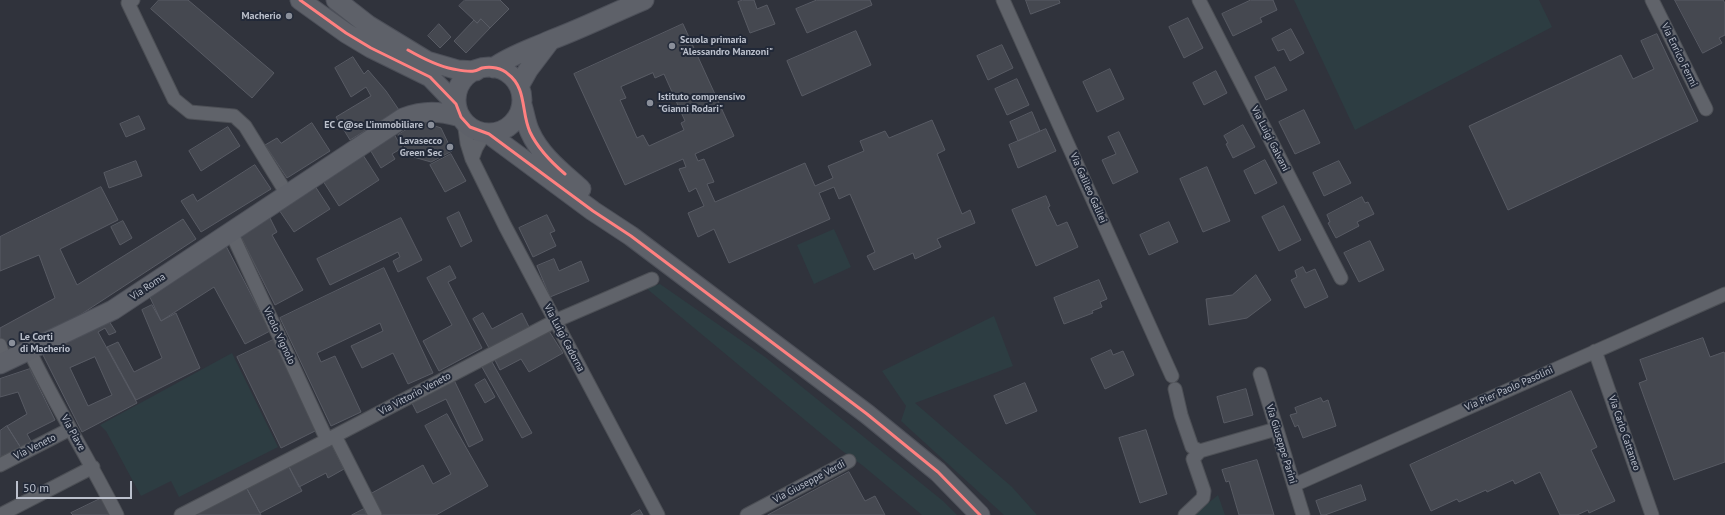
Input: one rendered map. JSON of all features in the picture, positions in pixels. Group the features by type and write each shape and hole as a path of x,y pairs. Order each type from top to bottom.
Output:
{"main road":[{"path":"300,0 346,33 371,48 430,77 470,127 487,134 593,211 631,236 867,414 938,472 980,515"},
{"path":"336,0 368,25 426,61 458,70 498,68 509,74 519,86 522,98 519,116 509,127 499,132 487,134"},
{"path":"460,114 459,87 464,79 530,48 550,41 644,0"},
{"path":"519,86 528,70 550,41"},
{"path":"522,105 530,132 548,159 631,236"},
{"name":"Via Roma","path":"2,357 30,350 113,310 403,118 424,112 460,114"}],"street":[{"path":"133,0 128,3 174,99 190,112 234,116 245,126 287,194"},
{"name":"Via Galileo Galilei","path":"1003,0 1172,376"},
{"name":"Via Luigi Galvani","path":"1199,0 1341,278"},
{"name":"Via Enrico Fermi","path":"1652,0 1706,109"},
{"name":"Via Luigi Cadorna","path":"460,114 472,159 505,226 658,515"},
{"path":"472,159 476,148 487,134"},
{"name":"Vicolo Vignolo","path":"231,232 331,438 375,515"},
{"name":"Via Vittorio Veneto","path":"181,515 555,321 652,279"},
{"name":"Via Pier Paolo Pasolini","path":"1294,485 1725,294"},
{"name":"Via Piave","path":"30,350 70,429 93,467 117,515"},
{"name":"Via Carlo Cattaneo","path":"1595,351 1652,515"},
{"name":"Via Giuseppe Parini","path":"1260,374 1302,515"},
{"path":"1174,389 1192,447 1200,451"},
{"name":"Via Veneto","path":"0,465 70,429"},
{"path":"1185,515 1203,498 1204,491 1193,458 1200,451 1276,429"},
{"name":"Via Giuseppe Verdi","path":"747,515 849,461"},
{"path":"0,515 93,467"}],"shaded area":[{"path":"1294,0 1539,0 1552,27 1355,130"},
{"path":"834,229 851,267 814,284 797,245"},
{"path":"660,284 765,357 943,501 957,515 922,515 862,465 841,450 646,288"},
{"path":"994,316 1013,366 915,403 1012,487 1037,515 1004,515 901,421 906,406 882,371"},
{"path":"232,353 278,447 179,497 171,481 141,496 106,431 100,425"},
{"path":"1218,495 1225,515 1194,515"}],"building":[{"path":"159,0 188,0 274,73 252,98 151,9"},
{"path":"465,0 500,0 509,9 490,28 481,19 477,23 459,6"},
{"path":"743,0 754,0 757,9 767,5 775,24 750,33 738,2"},
{"path":"817,0 870,0 872,5 807,33 796,9"},
{"path":"1026,0 1059,0 1060,3 1031,14"},
{"path":"1251,0 1273,0 1277,10 1260,18 1262,22 1233,36 1222,14"},
{"path":"1675,0 1723,0 1725,3 1725,35 1719,38 1722,43 1703,53"},
{"path":"1188,18 1203,48 1184,58 1169,27"},
{"path":"481,19 490,28 466,53 454,41 474,20 477,23"},
{"path":"439,24 451,37 440,48 428,36"},
{"path":"683,24 734,136 695,154 698,161 704,159 714,182 707,184 715,202 805,163 815,186 833,178 828,166 864,151 860,141 885,131 889,138 932,120 945,150 937,154 962,214 970,210 975,223 937,239 941,247 915,259 913,253 874,270 867,256 875,252 850,194 839,199 834,187 819,193 830,219 729,263 714,229 698,237 688,213 704,206 696,188 689,192 679,169 686,167 683,159 625,185 574,74","holes":["653,73 655,78 664,74 685,121 681,123 684,130 649,146 643,135 637,138 620,100 626,98 621,87"]},
{"path":"1291,29 1304,53 1290,61 1284,49 1278,51 1272,39"},
{"path":"856,31 871,65 802,96 787,61"},
{"path":"1657,34 1698,121 1508,210 1469,126 1621,55 1633,79 1654,69 1641,41"},
{"path":"1002,45 1013,68 988,80 977,56"},
{"path":"353,57 364,74 368,70 386,91 399,110 350,140 336,117 371,96 366,87 351,97 335,68"},
{"path":"1275,67 1287,90 1266,100 1255,77"},
{"path":"1110,69 1124,99 1097,112 1083,82"},
{"path":"1216,71 1227,93 1204,105 1193,83"},
{"path":"1017,79 1029,105 1007,115 995,89"},
{"path":"1304,110 1320,143 1295,154 1279,122"},
{"path":"1032,112 1040,131 1018,141 1010,122"},
{"path":"139,116 145,129 126,137 120,124"},
{"path":"421,121 441,128 452,151 431,162 410,156 398,135"},
{"path":"312,123 330,151 287,178 265,145 277,138 281,143"},
{"path":"1243,125 1255,147 1233,158 1224,136"},
{"path":"228,127 240,146 201,171 189,151"},
{"path":"1046,129 1056,151 1018,168 1009,145"},
{"path":"1119,132 1138,172 1113,184 1102,160 1116,154 1108,137"},
{"path":"394,134 402,148 392,154 395,159 381,168 369,148"},
{"path":"451,154 466,181 445,192 430,165"},
{"path":"363,155 379,180 339,206 323,181"},
{"path":"1265,160 1277,183 1255,194 1244,171"},
{"path":"136,161 142,176 109,188 104,173"},
{"path":"1339,161 1351,183 1324,196 1313,173"},
{"path":"255,165 271,189 201,232 181,201 193,194 197,201"},
{"path":"1207,167 1230,221 1203,232 1180,179"},
{"path":"313,183 330,209 294,232 277,207"},
{"path":"101,187 118,220 60,249 77,285 183,219 196,239 80,315 5,355 0,339 0,328 55,298 39,255 0,271 0,237"},
{"path":"1046,196 1050,206 1048,207 1057,226 1067,222 1078,247 1036,266 1012,210"},
{"path":"1362,197 1365,203 1368,202 1374,214 1357,222 1359,226 1336,238 1328,223 1330,222 1327,215"},
{"path":"1284,206 1301,240 1279,251 1262,217"},
{"path":"459,212 472,241 461,247 447,218"},
{"path":"547,215 555,231 550,233 556,246 533,257 519,228"},
{"path":"269,216 277,232 272,235 303,290 275,305 240,235"},
{"path":"401,218 422,260 398,272 393,261 400,257 398,252 330,285 317,259"},
{"path":"123,221 132,238 120,245 111,227"},
{"path":"1169,222 1178,242 1149,255 1140,235"},
{"path":"1370,241 1384,270 1359,282 1344,253"},
{"path":"225,244 270,331 245,344 214,287 161,321 148,293"},
{"path":"554,259 559,271 581,261 589,281 550,297 537,266"},
{"path":"450,266 456,278 448,282 482,348 439,371 423,341 452,325 427,278"},
{"path":"1303,267 1306,273 1315,269 1328,297 1305,308 1291,280 1297,277 1295,271"},
{"path":"384,268 433,373 408,384 393,353 362,368 351,346 383,331 380,323 317,353 321,362 335,356 361,412 331,426 280,318"},
{"path":"1256,275 1271,300 1247,318 1209,325 1206,299 1232,295"},
{"path":"1099,280 1107,299 1100,302 1102,307 1092,311 1093,313 1064,324 1054,298"},
{"path":"152,305 161,321 176,313 200,368 136,400 107,347 118,342 134,372 162,358 142,310"},
{"path":"483,313 492,329 522,313 529,327 489,348 473,319"},
{"path":"109,321 116,332 109,335 105,328 98,332 137,403 82,432 42,353","holes":["95,357 112,395 88,406 70,368"]},
{"path":"549,331 563,353 529,372 521,359 500,370 495,360"},
{"path":"1703,338 1710,357 1724,352 1725,354 1725,462 1674,480 1639,383 1647,380 1640,360"},
{"path":"273,340 317,430 281,448 237,357"},
{"path":"1111,350 1113,355 1123,351 1134,375 1105,389 1091,359"},
{"path":"492,362 532,433 522,438 482,367"},
{"path":"30,369 55,420 27,434 32,443 21,448 7,426 27,414 18,392 0,397 0,379"},
{"path":"485,379 495,397 485,403 475,385"},
{"path":"454,380 483,440 469,447 446,399 417,413 411,401"},
{"path":"1025,383 1037,411 1006,424 994,396"},
{"path":"1246,389 1253,415 1224,423 1217,397"},
{"path":"1571,391 1597,447 1591,450 1615,501 1589,513 1588,510 1577,515 1560,515 1540,472 1515,484 1513,480 1487,492 1486,490 1459,502 1457,499 1431,511 1410,465"},
{"path":"1321,398 1323,402 1328,400 1336,426 1303,438 1298,425 1295,427 1290,415 1297,413 1295,408"},
{"path":"447,414 488,486 436,515 382,515 370,494 423,465 433,484 451,474 425,426"},
{"path":"7,426 21,448 0,457 0,431"},
{"path":"1146,430 1167,494 1140,503 1119,438"},
{"path":"331,443 344,469 328,478 326,473 299,487 288,465"},
{"path":"1257,460 1274,515 1239,515 1229,481 1226,482 1222,470"},
{"path":"288,465 302,491 260,513 246,487"},
{"path":"849,472 865,501 875,496 885,515 768,515"},
{"path":"1361,485 1366,500 1325,515 1321,515 1316,501"},
{"path":"246,487 261,515 192,515"},
{"path":"102,498 110,515 73,515 71,513"},
{"path":"364,509 367,515 352,515"},
{"path":"640,510 643,515 631,515"}],"transit line":[{"path":"300,0 346,33 371,48 430,77 456,104 461,117 470,127 489,134 593,211 631,236 867,414 938,472 980,515"},
{"path":"408,50 424,59 447,68 463,71 476,71 485,67 493,67 506,72 514,80 521,93 527,125 533,138 545,155 565,174"}],"place":[{"name":"Macherio","path":"289,16"},
{"name":"Scuola primaria \"Alessandro Manzoni\"","path":"672,46"},
{"name":"Istituto comprensivo \"Gianni Rodari\"","path":"650,103"},
{"name":"EC C@se L’immobiliare","path":"431,125"},
{"name":"Lavasecco Green Sec","path":"450,147"},
{"name":"Le Corti di Macherio","path":"12,343"}]}
